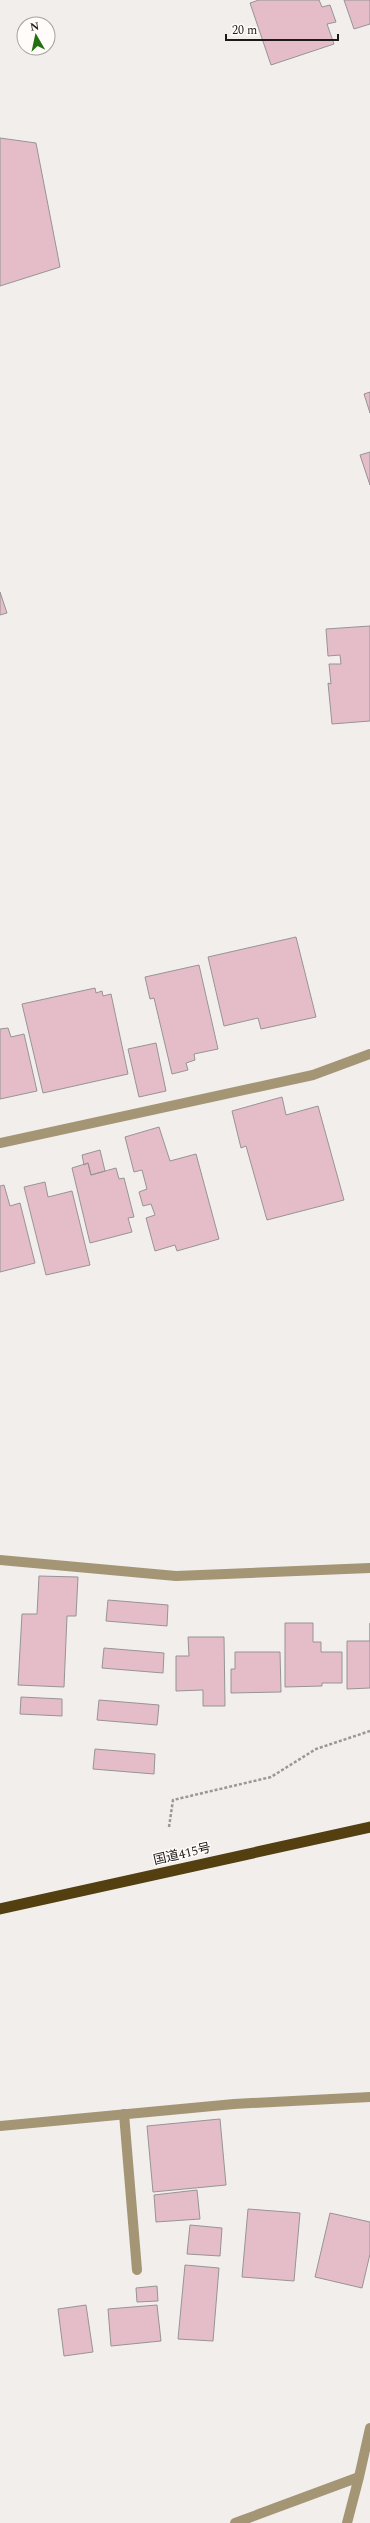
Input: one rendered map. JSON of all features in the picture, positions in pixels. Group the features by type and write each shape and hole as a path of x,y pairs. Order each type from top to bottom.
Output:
{"highway":[{"name":"国道415号","path":"0,1909 370,1827"}],"street":[{"path":"0,1143 313,1075 370,1054"},
{"path":"0,1560 176,1576 370,1568"},
{"path":"0,2126 234,2104 370,2097"},
{"path":"124,2114 137,2270"},
{"path":"347,2523 370,2428"},
{"path":"235,2523 359,2478"}],"path":[{"path":"169,1827 173,1800 271,1776 316,1749 370,1730"}],"building":[{"path":"259,0 319,0 322,7 330,5 336,22 327,24 334,44 271,65 250,3"},
{"path":"344,0 370,0 370,24 354,29"},
{"path":"0,138 36,143 60,267 0,286"},
{"path":"370,392 370,413 364,394"},
{"path":"370,452 370,485 360,455"},
{"path":"0,592 7,613 0,615"},
{"path":"370,626 370,721 332,724 328,683 331,684 329,664 341,664 340,655 328,656 326,629"},
{"path":"296,937 316,1017 261,1029 258,1018 224,1026 208,957"},
{"path":"199,965 218,1049 194,1054 195,1060 186,1063 188,1070 172,1074 154,998 150,999 145,977"},
{"path":"95,988 96,993 102,991 103,996 111,994 128,1074 43,1093 22,1004"},
{"path":"8,1028 11,1037 24,1034 37,1091 0,1099 0,1029"},
{"path":"156,1043 166,1091 139,1097 128,1049"},
{"path":"282,1097 286,1115 318,1106 344,1200 267,1220 246,1146 241,1148 232,1111"},
{"path":"159,1127 170,1161 196,1154 219,1239 177,1251 175,1245 155,1251 146,1218 155,1215 151,1204 143,1206 139,1192 147,1189 142,1170 134,1172 125,1137"},
{"path":"100,1150 105,1171 91,1175 88,1163 84,1165 82,1155"},
{"path":"88,1163 91,1175 116,1168 119,1179 124,1178 134,1217 128,1218 132,1232 90,1243 72,1168"},
{"path":"45,1182 48,1197 72,1191 90,1265 46,1275 24,1187"},
{"path":"4,1185 10,1206 20,1203 35,1263 0,1272 0,1186"},
{"path":"39,1576 78,1577 76,1616 67,1616 64,1687 18,1685 22,1614 37,1614"},
{"path":"108,1600 168,1605 167,1626 106,1621"},
{"path":"285,1623 313,1623 313,1642 321,1642 321,1652 342,1652 342,1683 322,1683 322,1686 285,1687"},
{"path":"188,1637 224,1637 225,1706 203,1706 203,1690 176,1691 176,1656 189,1656"},
{"path":"347,1641 370,1641 370,1688 347,1689"},
{"path":"104,1648 164,1653 163,1673 102,1668"},
{"path":"235,1652 280,1652 281,1692 231,1693 231,1669 235,1669"},
{"path":"21,1697 62,1699 62,1716 20,1714"},
{"path":"99,1700 159,1705 157,1725 97,1720"},
{"path":"95,1749 155,1754 154,1774 93,1769"},
{"path":"220,2119 226,2185 153,2192 147,2126"},
{"path":"197,2190 200,2219 156,2222 154,2195"},
{"path":"248,2209 300,2213 294,2281 242,2277"},
{"path":"330,2213 370,2222 370,2254 362,2288 315,2277"},
{"path":"190,2225 222,2228 220,2256 187,2254"},
{"path":"185,2265 219,2268 213,2341 178,2339"},
{"path":"157,2286 158,2301 137,2302 136,2288"},
{"path":"86,2305 93,2352 64,2356 58,2309"},
{"path":"157,2305 161,2341 111,2346 108,2309"}]}
